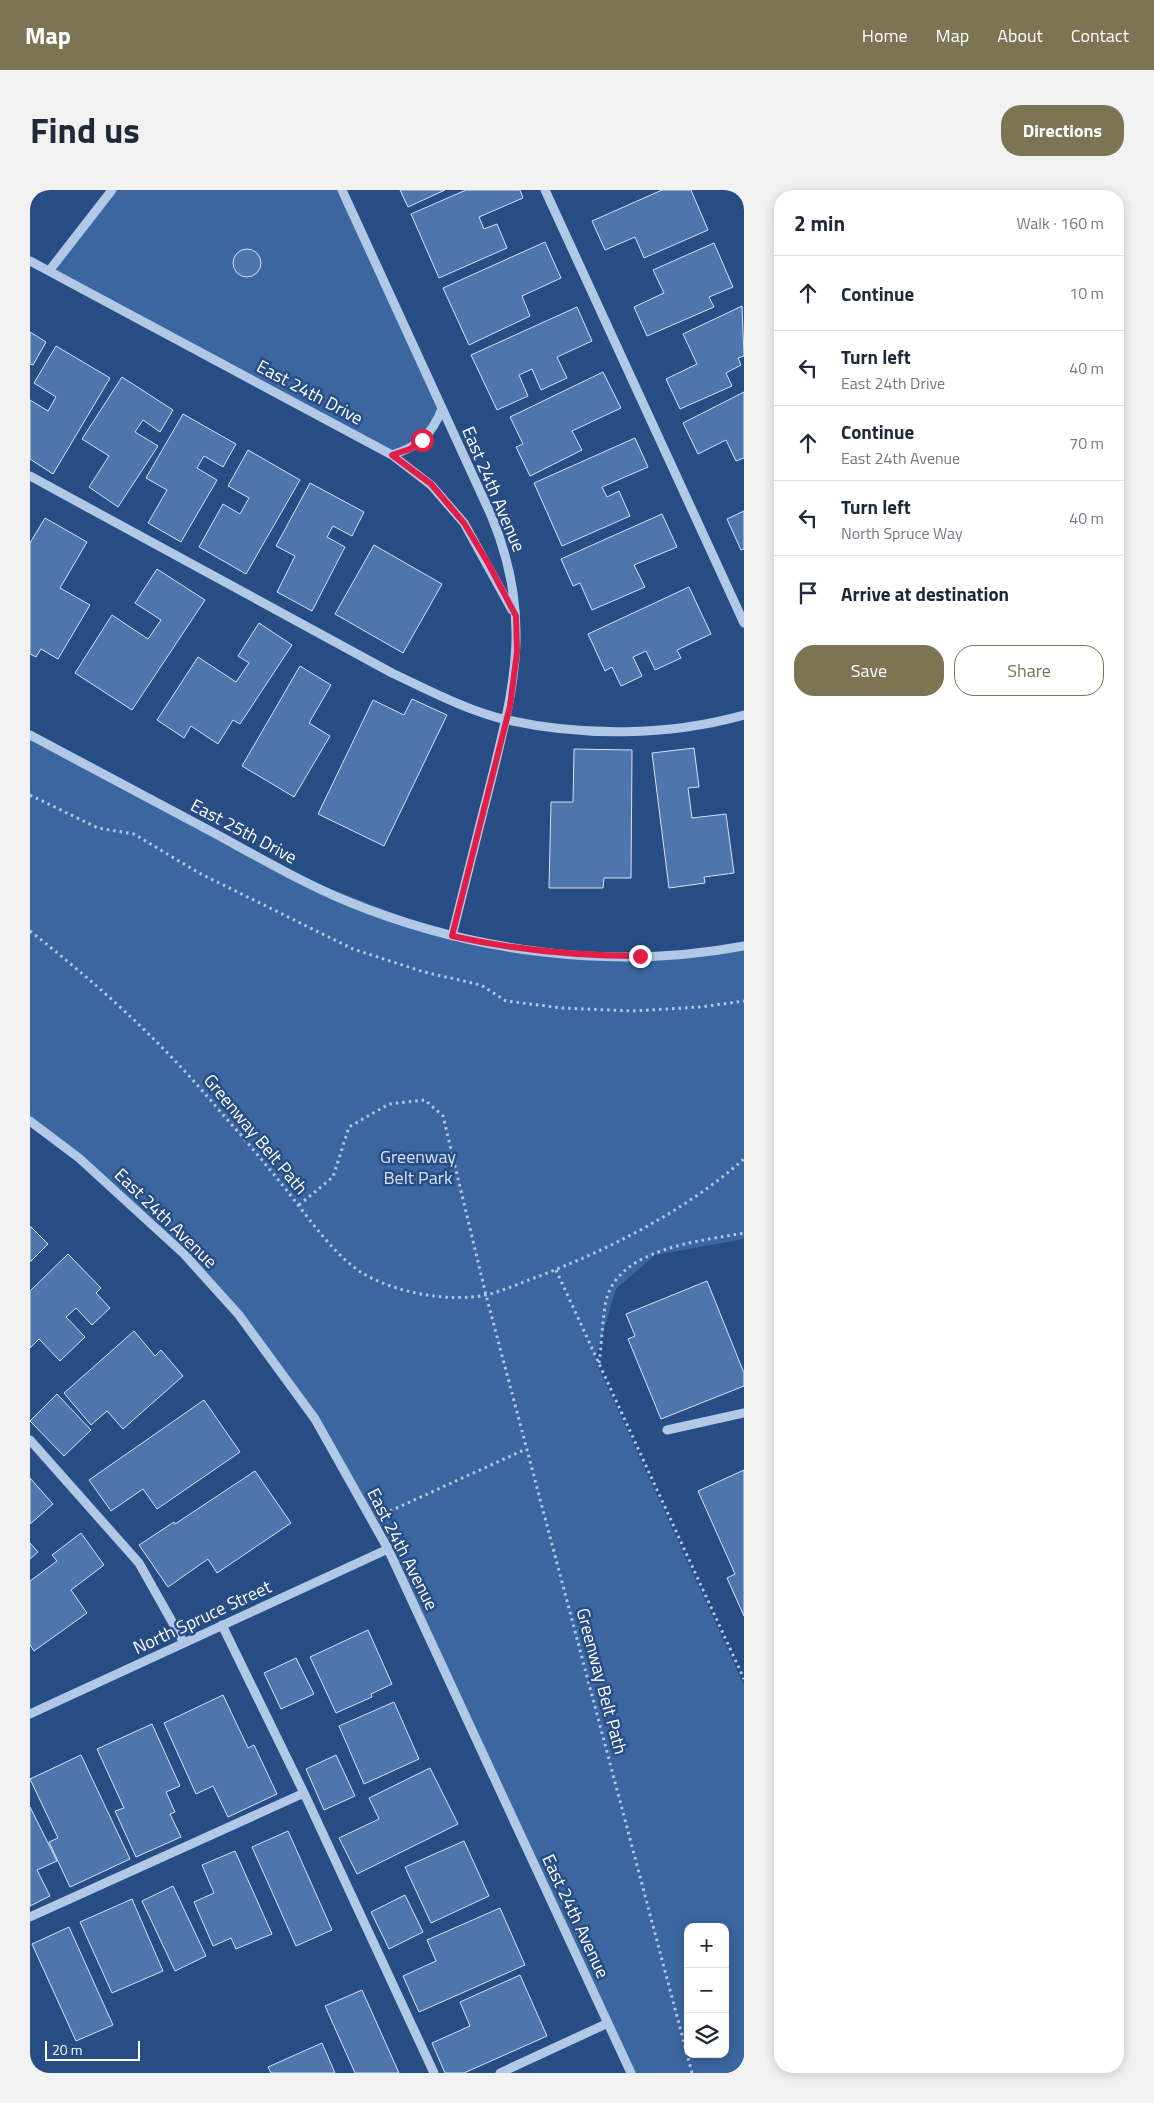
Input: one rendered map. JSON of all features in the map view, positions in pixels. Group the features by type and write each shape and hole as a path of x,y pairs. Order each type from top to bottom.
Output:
{"street":[{"path":"50,271 112,190"},
{"name":"East 24th Avenue","path":"342,190 497,529 509,567 516,616 515,672 506,719 452,936"},
{"path":"545,190 744,622"},
{"name":"East 24th Drive","path":"30,261 392,455 431,484 464,523 516,616"},
{"path":"392,455 410,449 422,440 434,427 442,409"},
{"path":"30,476 392,673 440,696 506,719 546,726 623,732 706,724 744,715"},
{"name":"East 25th Drive","path":"30,734 326,892 384,915 452,936 535,951 601,956 676,955 744,946"},
{"name":"East 24th Avenue","path":"30,1121 79,1158 184,1254 239,1315 314,1419 388,1549 630,2073"},
{"path":"667,1430 744,1413"},
{"path":"30,1440 138,1563 184,1643"},
{"name":"North Spruce Street","path":"30,1714 388,1549"},
{"path":"222,1626 304,1793 434,2073"},
{"path":"30,1917 304,1793"},
{"path":"500,2073 608,2023"}],"path":[{"name":"Greenway Belt Path","path":"30,931 125,1012 178,1064 299,1205 340,1257 361,1272 385,1284 438,1296 464,1297 486,1295 556,1270 609,1247 652,1223 702,1191 744,1159"},
{"path":"299,1205 333,1178 349,1127 389,1104 426,1100 444,1116 486,1295"},
{"path":"599,1363 606,1300 613,1286 624,1273 638,1262 670,1247 744,1233"},
{"path":"556,1270 744,1679"},
{"name":"Greenway Belt Path","path":"486,1295 692,2073"},
{"path":"390,1510 526,1449"}],"green space":[{"path":"112,190 341,190 442,409 434,427 392,455 49,271"},
{"name":"Greenway Belt Park","path":"30,734 285,871 452,936 570,954 691,953 744,945 744,1239 655,1255 616,1289 595,1360 744,1685 744,2073 630,2073 388,1549 311,1414 239,1315 154,1227 79,1158 30,1124"}],"building":[{"path":"400,190 445,190 408,207"},
{"path":"466,190 520,190 523,198 479,217 484,229 497,224 507,248 439,278 411,214"},
{"path":"662,190 691,190 708,230 644,258 635,237 605,250 592,221"},
{"path":"545,242 561,278 522,296 530,316 469,345 443,288"},
{"path":"714,243 733,287 709,297 714,307 647,336 634,307 664,293 653,270"},
{"path":"247,249 257,253 261,263 257,273 247,277 237,273 233,263 237,253"},
{"path":"742,306 744,356 738,358 741,365 726,373 732,386 680,409 666,379 697,364 683,334"},
{"path":"577,307 592,341 557,357 567,378 541,390 532,369 519,375 528,396 497,410 471,355"},
{"path":"30,332 46,342 33,365 30,364"},
{"path":"56,346 110,378 53,474 30,459 30,400 48,411 56,397 34,383"},
{"path":"603,372 621,408 572,431 582,450 530,476 516,447 523,444 510,417"},
{"path":"122,377 173,410 160,432 143,420 135,432 158,446 118,507 89,487 109,456 82,439"},
{"path":"744,392 744,458 736,461 726,440 698,454 683,423"},
{"path":"183,414 236,444 223,467 204,456 197,468 217,480 181,542 148,523 167,490 146,478"},
{"path":"635,438 648,467 602,487 607,497 619,491 630,516 562,546 534,483"},
{"path":"248,450 300,480 246,574 199,547 223,504 240,514 249,498 228,486"},
{"path":"310,483 364,512 352,536 333,526 327,537 345,547 312,611 277,592 295,556 276,546"},
{"path":"744,511 744,549 741,550 727,519"},
{"path":"662,514 677,547 634,565 645,587 592,610 580,583 573,586 561,559"},
{"path":"45,518 87,542 60,588 90,605 58,659 41,649 36,657 30,654 30,543"},
{"path":"374,545 442,584 403,653 335,614"},
{"path":"157,569 205,600 132,710 75,673 112,615 148,639 161,620 135,603"},
{"path":"689,587 711,634 677,650 681,658 655,670 646,651 633,657 642,676 621,686 612,667 605,671 588,634"},
{"path":"259,623 292,645 240,724 233,720 218,744 191,726 184,738 157,720 198,657 236,682 249,663 238,656"},
{"path":"300,666 331,685 309,723 330,736 294,797 242,766"},
{"path":"412,699 447,715 384,846 318,814 373,700 404,715"},
{"path":"694,748 699,787 688,788 692,818 726,814 734,873 704,877 705,883 669,888 652,753"},
{"path":"574,749 632,750 631,878 604,878 603,888 549,888 551,802 573,802"},
{"path":"30,1226 48,1244 30,1262"},
{"path":"68,1254 101,1288 96,1293 110,1308 92,1325 76,1308 66,1317 85,1337 60,1361 39,1339 30,1348 30,1291"},
{"path":"707,1281 744,1373 744,1386 661,1419 628,1339 635,1336 626,1314"},
{"path":"134,1331 155,1356 161,1350 183,1376 123,1429 107,1411 91,1425 64,1393"},
{"path":"57,1394 91,1430 64,1456 30,1421"},
{"path":"204,1400 240,1452 157,1509 143,1489 111,1511 89,1480"},
{"path":"744,1470 744,1616 727,1578 735,1574 698,1491"},
{"path":"255,1471 291,1523 217,1573 208,1559 168,1587 139,1545 174,1522 175,1524"},
{"path":"30,1478 53,1504 30,1524"},
{"path":"81,1533 104,1565 71,1590 87,1613 34,1651 30,1645 30,1581 57,1561 52,1555"},
{"path":"30,1543 38,1552 30,1559"},
{"path":"368,1630 392,1684 371,1694 372,1697 336,1713 310,1657"},
{"path":"296,1658 314,1694 281,1709 264,1673"},
{"path":"223,1695 248,1748 254,1745 277,1794 228,1817 213,1786 196,1794 164,1723"},
{"path":"394,1702 419,1759 364,1784 339,1726"},
{"path":"152,1724 180,1786 166,1792 175,1812 170,1814 181,1837 136,1857 115,1811 124,1808 97,1749"},
{"path":"81,1755 130,1859 70,1887 49,1842 58,1838 30,1779"},
{"path":"336,1755 355,1796 324,1810 306,1769"},
{"path":"430,1768 458,1824 357,1874 339,1838 379,1819 369,1798"},
{"path":"30,1807 57,1861 37,1870 50,1896 30,1906"},
{"path":"288,1831 332,1930 296,1946 252,1847"},
{"path":"464,1841 489,1896 431,1923 405,1867"},
{"path":"235,1851 272,1934 236,1949 231,1938 213,1946 194,1902 214,1893 202,1865"},
{"path":"173,1886 206,1956 175,1971 142,1901"},
{"path":"405,1895 423,1932 389,1949 371,1912"},
{"path":"132,1899 163,1971 112,1993 80,1922"},
{"path":"500,1908 525,1965 419,2012 403,1976 436,1961 427,1940"},
{"path":"69,1927 113,2025 76,2041 32,1944"},
{"path":"520,1975 547,2036 464,2073 445,2073 432,2043 470,2026 460,2002"},
{"path":"362,1990 399,2073 355,2073 325,2006"},
{"path":"322,2043 335,2073 271,2073 268,2067"}],"route":[{"path":"422,440 410,449 392,455 431,484 464,523 516,616 517,652 510,706 452,936 535,951 601,956 640,956"}]}
